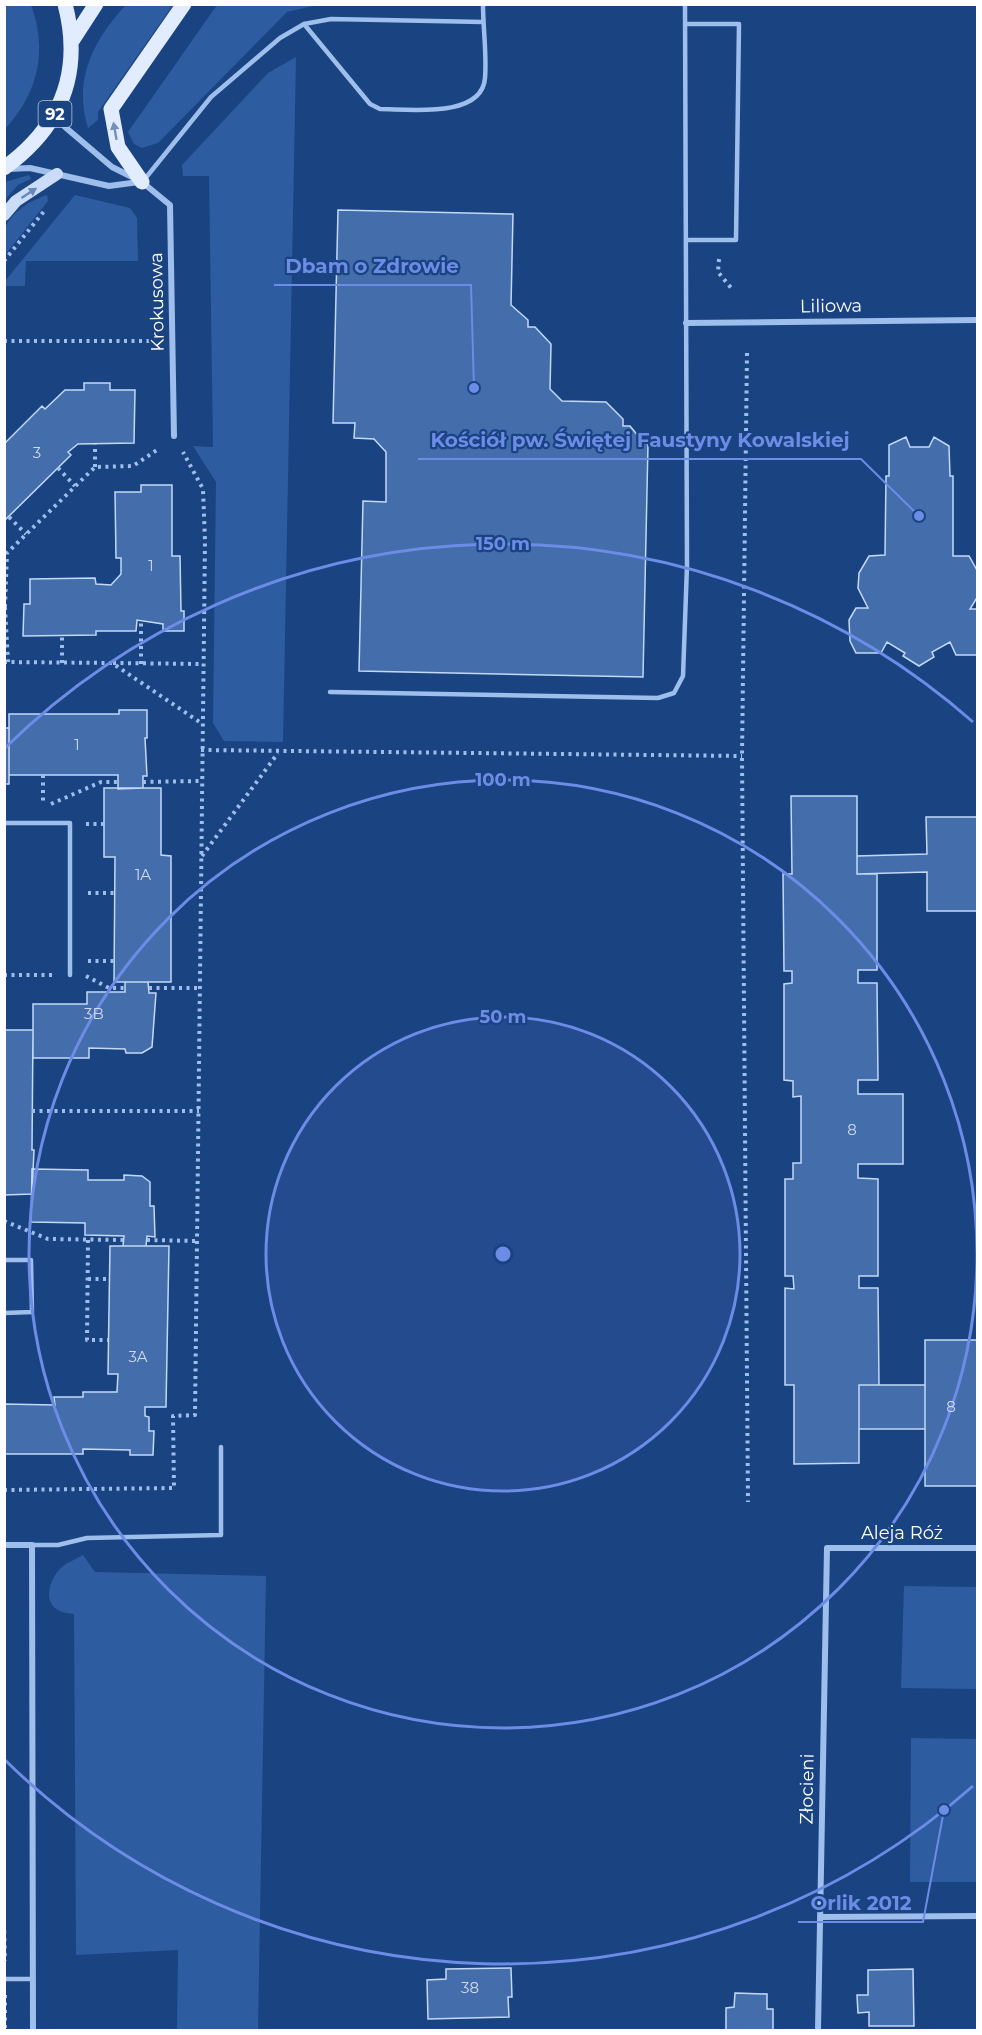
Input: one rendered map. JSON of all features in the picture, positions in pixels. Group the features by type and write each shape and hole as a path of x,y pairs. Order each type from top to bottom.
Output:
{"main road":[{"name":"92","path":"4,169 33,146 55,114 69,79 72,41 65,4"},
{"name":"92","path":"72,41 96,4"},
{"path":"142,182 118,147 111,109 184,4"}],"street":[{"name":"Krokusowa","path":"55,114 65,127 112,167 142,182 170,205 174,436"},
{"path":"4,169 30,168 109,186 142,182"},
{"path":"4,215 16,201 57,174"},
{"name":"Liliowa","path":"686,323 978,320"},
{"path":"4,1545 32,1545 33,2031"},
{"name":"Aleja Róż","path":"827,1548 978,1548"},
{"name":"Złocieni","path":"818,2031 827,1548"},
{"path":"820,1917 978,1916"}],"lane":[{"path":"304,24 370,104 380,109 457,108 475,98 485,81 483,4"},
{"path":"330,692 658,698 674,693 683,676 686,577 685,4"},
{"path":"142,182 211,98 280,38 304,24 331,19 483,22"},
{"path":"685,24 739,24 736,240 686,240"},
{"path":"4,823 70,823 70,975"},
{"path":"4,1260 31,1260 32,1312 4,1312"},
{"path":"32,1545 58,1545 87,1538 221,1535 221,1447"},
{"path":"5,1978 33,1978"}],"path":[{"path":"4,341 158,341"},
{"path":"747,353 742,756 748,1502"},
{"path":"160,436 161,448"},
{"path":"95,444 95,466"},
{"path":"171,447 161,448 133,466 95,466 6,553 6,662 202,664"},
{"path":"4,1490 174,1488 173,1416 195,1415 203,489 180,447"},
{"path":"58,468 75,486"},
{"path":"9,517 26,534"},
{"path":"141,620 141,664"},
{"path":"62,635 62,663"},
{"path":"112,663 201,724"},
{"path":"201,750 278,753 742,756"},
{"path":"201,857 278,753"},
{"path":"43,775 43,807 101,782 118,782"},
{"path":"143,782 201,781"},
{"path":"83,824 104,824"},
{"path":"84,893 115,892"},
{"path":"84,961 114,961"},
{"path":"4,975 70,975"},
{"path":"84,975 109,988 125,988"},
{"path":"149,988 200,988"},
{"path":"32,1111 199,1111"},
{"path":"4,1221 48,1239 123,1240"},
{"path":"88,1240 87,1340 108,1340"},
{"path":"147,1240 198,1241"},
{"path":"88,1279 109,1279"},
{"path":"4,1923 5,2031"}],"shaded area":[{"path":"5,4 31,5 39,39 39,55 32,86 25,101 5,129"},
{"path":"126,5 173,5 98,112 98,120 88,128 83,93 89,62 104,32"},
{"path":"217,5 317,5 287,12 158,143 142,148 134,144 128,132"},
{"path":"296,57 283,742 224,741 213,723 216,482 193,446 213,447 209,176 183,176 182,165 268,73"},
{"path":"29,175 31,179 18,185 5,200 5,182"},
{"path":"47,195 48,201 5,255 4,231 11,218 34,200"},
{"path":"75,195 130,208 137,218 138,261 26,261 25,286 5,286 5,281"},
{"path":"83,1555 95,1572 266,1576 258,2030 177,2030 178,1950 76,1955 74,1614 61,1612 54,1607 49,1590 58,1571"},
{"path":"904,1586 977,1587 977,1689 901,1688"},
{"path":"911,1738 977,1739 977,1882 910,1882"}],"building":[{"path":"338,210 513,214 511,305 528,320 528,327 535,327 551,344 550,389 562,401 606,402 623,419 623,426 630,426 644,443 648,444 643,677 359,671 363,501 386,502 386,452 374,439 354,438 355,423 333,423"},
{"path":"84,383 110,383 110,390 135,390 134,443 78,444 68,452 71,455 4,521 4,444 42,406 45,409 65,390 84,390"},
{"path":"906,437 910,447 929,447 934,437 949,446 950,476 953,476 953,556 969,556 978,572 978,596 970,609 978,609 978,655 956,655 950,642 932,652 934,657 919,666 903,656 905,653 887,642 881,653 856,653 850,641 849,620 856,608 868,608 858,588 859,573 869,556 885,555 886,476 889,476 889,445"},
{"path":"141,485 172,485 172,556 180,556 181,611 184,611 184,631 163,631 163,624 137,620 136,631 96,631 96,635 23,636 24,604 30,604 30,579 95,578 96,584 111,585 121,574 121,558 116,558 115,492 141,492"},
{"path":"119,710 147,710 147,738 145,738 147,776 143,776 143,788 118,789 118,775 9,775 9,714 119,714"},
{"path":"4,728 9,728 9,784 4,784"},
{"path":"104,788 161,788 161,855 171,856 171,982 114,982 115,857 104,857"},
{"path":"791,796 857,796 857,874 877,874 877,970 858,970 858,983 877,983 878,1080 858,1080 858,1094 903,1094 903,1164 858,1164 858,1178 878,1179 878,1276 859,1276 859,1288 878,1288 879,1385 859,1385 859,1463 794,1464 794,1385 785,1385 785,1288 794,1289 793,1276 785,1276 785,1179 793,1179 793,1163 801,1163 801,1096 793,1097 793,1081 784,1080 784,984 792,983 792,971 784,971 783,874 792,874"},
{"path":"926,817 978,817 978,911 927,911 927,872 857,874 857,856 927,854"},
{"path":"125,982 148,982 149,993 156,993 152,1047 142,1053 126,1053 125,1049 89,1048 89,1058 33,1058 33,1004 87,1004 87,992 125,992"},
{"path":"4,1030 33,1030 32,1194 4,1195"},
{"path":"32,1169 88,1170 88,1180 124,1180 124,1175 142,1176 150,1182 150,1206 154,1206 155,1237 147,1236 146,1246 123,1246 124,1236 85,1235 85,1223 31,1222"},
{"path":"110,1246 169,1246 166,1407 145,1407 145,1416 149,1417 149,1431 154,1431 153,1455 130,1455 130,1450 83,1449 83,1454 4,1454 4,1404 55,1405 54,1397 83,1397 83,1392 117,1392 118,1374 108,1374"},
{"path":"925,1340 978,1340 978,1486 925,1486"},
{"path":"859,1385 925,1385 925,1429 859,1429"},
{"path":"511,1968 512,1997 508,1997 509,2017 428,2019 427,1980 446,1979 446,1969"},
{"path":"913,1969 914,2026 869,2026 869,2012 858,2013 857,1995 868,1995 868,1970"},
{"path":"735,1993 767,1994 767,2009 773,2009 773,2030 726,2030 726,2008 734,2007"}],"place":[{"name":"Dbam o Zdrowie","path":"474,388"},
{"name":"Kościół pw. Świętej Faustyny Kowalskiej","path":"919,516"},
{"name":"Orlik 2012","path":"944,1810"}]}
